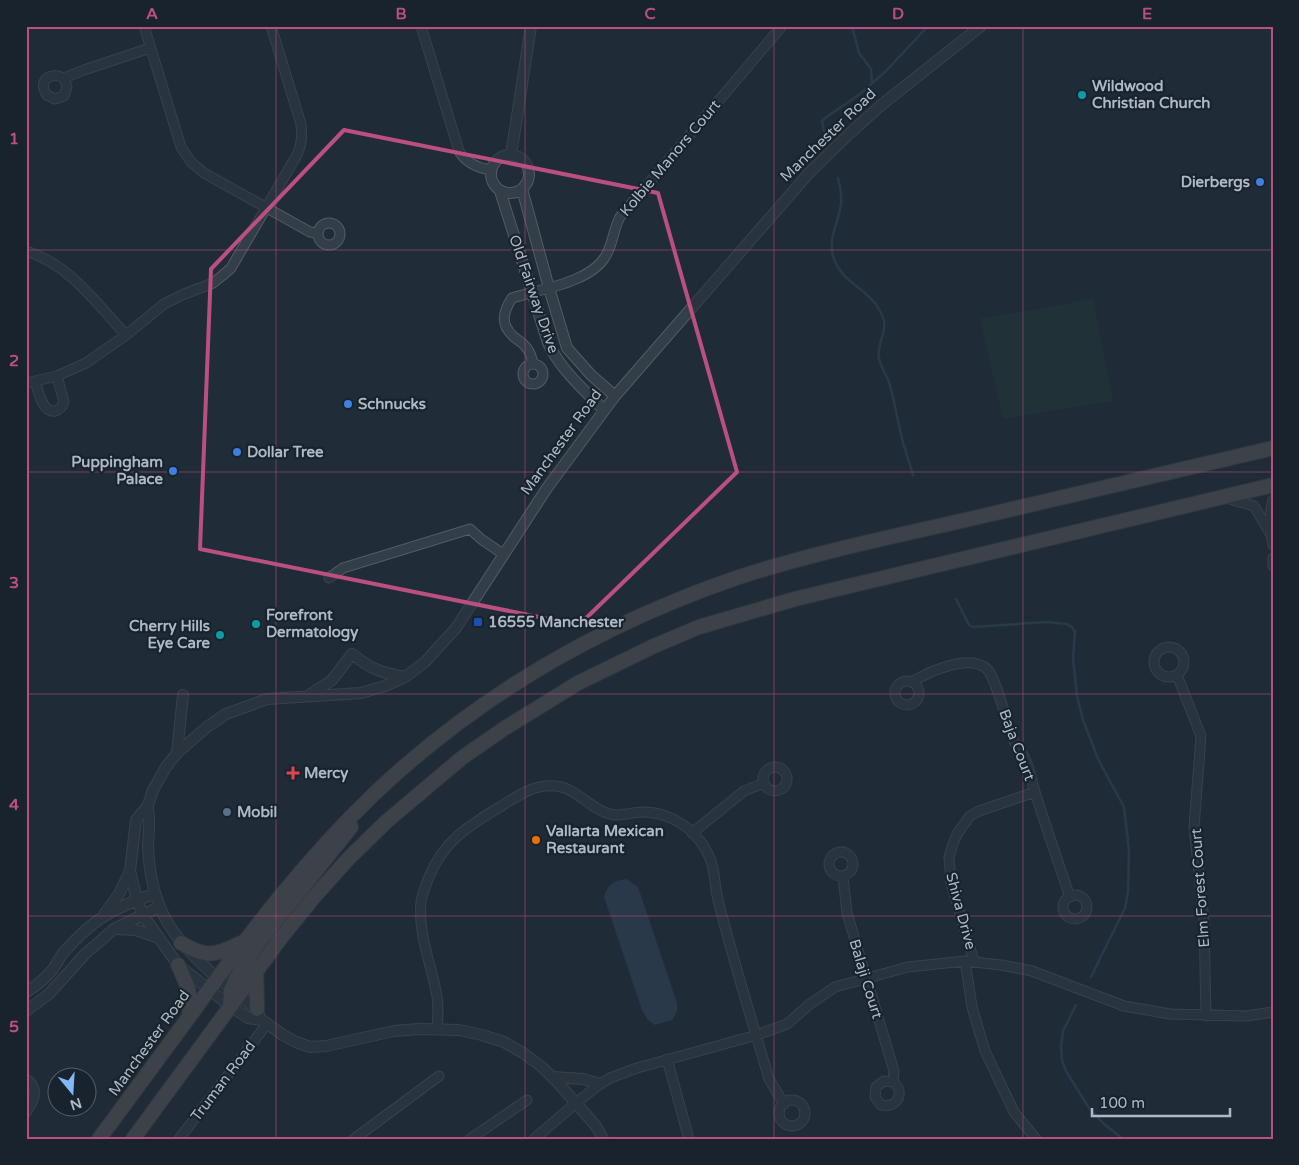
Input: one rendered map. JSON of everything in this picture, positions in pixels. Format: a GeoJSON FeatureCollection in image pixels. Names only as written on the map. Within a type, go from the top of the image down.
{"type":"FeatureCollection","features":[{"type":"Feature","properties":{"kind":"highway"},"geometry":{"type":"LineString","coordinates":[[217,978],[303,868],[374,794],[436,740],[516,683],[603,634],[648,612],[742,576],[838,550],[1273,448]]}},
{"type":"Feature","properties":{"kind":"highway"},"geometry":{"type":"LineString","coordinates":[[132,1139],[233,997],[308,904],[350,858],[387,821],[463,757],[505,728],[578,683],[617,663],[699,627],[795,598],[1273,486]]}},
{"type":"Feature","properties":{"kind":"highway"},"geometry":{"type":"LineString","coordinates":[[233,997],[242,967],[262,938],[337,846],[374,794]]}},
{"type":"Feature","properties":{"kind":"highway"},"geometry":{"type":"LineString","coordinates":[[181,943],[196,952],[208,954],[227,950],[244,942]]}},
{"type":"Feature","properties":{"kind":"highway"},"geometry":{"type":"LineString","coordinates":[[178,965],[191,1000],[189,1017]]}},
{"type":"Feature","properties":{"kind":"highway"},"geometry":{"type":"LineString","coordinates":[[256,970],[262,1018]]}},
{"type":"Feature","properties":{"kind":"highway","name":"Manchester Road"},"geometry":{"type":"LineString","coordinates":[[99,1139],[217,978]]}},
{"type":"Feature","properties":{"kind":"street"},"geometry":{"type":"LineString","coordinates":[[144,26],[180,147],[191,162],[204,173],[265,208],[310,232],[318,233]]}},
{"type":"Feature","properties":{"kind":"street"},"geometry":{"type":"LineString","coordinates":[[58,376],[64,402],[62,406],[52,411],[45,407],[30,382],[58,376],[86,363],[126,335],[164,304],[214,283],[231,268],[301,146],[301,124],[272,26]]}},
{"type":"Feature","properties":{"kind":"street"},"geometry":{"type":"LineString","coordinates":[[422,26],[459,151],[468,162],[491,170],[498,159],[510,155],[531,26]]}},
{"type":"Feature","properties":{"kind":"street","name":"Kolbie Manors Court"},"geometry":{"type":"LineString","coordinates":[[533,364],[526,346],[513,336],[506,328],[503,320],[503,314],[512,298],[549,288],[590,273],[600,266],[607,255],[620,217],[782,26]]}},
{"type":"Feature","properties":{"kind":"street","name":"Manchester Road"},"geometry":{"type":"LineString","coordinates":[[233,997],[208,990],[178,965],[143,915],[137,900],[130,872],[136,820],[148,805],[153,790],[166,767],[177,753],[207,727],[226,714],[267,699],[361,693],[385,686],[405,677],[425,662],[456,628],[547,488],[604,410],[808,173],[880,106],[981,26]]}},
{"type":"Feature","properties":{"kind":"street"},"geometry":{"type":"LineString","coordinates":[[64,78],[150,48]]}},
{"type":"Feature","properties":{"kind":"street","name":"Old Fairway Drive"},"geometry":{"type":"LineString","coordinates":[[510,155],[521,159],[528,170],[529,176],[522,189],[549,288],[568,348],[591,375],[615,396]]}},
{"type":"Feature","properties":{"kind":"street","name":"Old Fairway Drive"},"geometry":{"type":"LineString","coordinates":[[491,170],[492,180],[500,190],[553,352],[569,375],[604,410]]}},
{"type":"Feature","properties":{"kind":"street"},"geometry":{"type":"LineString","coordinates":[[500,190],[509,194],[522,189]]}},
{"type":"Feature","properties":{"kind":"street"},"geometry":{"type":"LineString","coordinates":[[26,251],[45,257],[65,271],[126,335]]}},
{"type":"Feature","properties":{"kind":"street"},"geometry":{"type":"LineString","coordinates":[[1226,498],[1254,506],[1270,533]]}},
{"type":"Feature","properties":{"kind":"street"},"geometry":{"type":"LineString","coordinates":[[1273,500],[1270,516],[1270,533],[1273,545]]}},
{"type":"Feature","properties":{"kind":"street"},"geometry":{"type":"LineString","coordinates":[[329,578],[343,568],[470,529],[503,554]]}},
{"type":"Feature","properties":{"kind":"street"},"geometry":{"type":"LineString","coordinates":[[1273,558],[1273,566]]}},
{"type":"Feature","properties":{"kind":"street"},"geometry":{"type":"LineString","coordinates":[[307,697],[332,680],[352,654],[367,666],[380,672],[405,677]]}},
{"type":"Feature","properties":{"kind":"street","name":"Baja Court"},"geometry":{"type":"LineString","coordinates":[[912,682],[933,671],[958,664],[974,664],[987,669],[994,682],[1013,741],[1026,760],[1070,896]]}},
{"type":"Feature","properties":{"kind":"street","name":"Elm Forest Court"},"geometry":{"type":"LineString","coordinates":[[1177,675],[1201,736],[1194,827],[1204,922],[1206,1016]]}},
{"type":"Feature","properties":{"kind":"street"},"geometry":{"type":"LineString","coordinates":[[177,753],[183,695]]}},
{"type":"Feature","properties":{"kind":"street"},"geometry":{"type":"LineString","coordinates":[[692,833],[744,791],[764,783]]}},
{"type":"Feature","properties":{"kind":"street"},"geometry":{"type":"LineString","coordinates":[[437,1028],[436,992],[421,931],[421,903],[434,866],[450,842],[462,831],[529,790],[555,786],[567,788],[595,808],[611,815],[624,816],[640,812],[653,812],[677,820],[699,840],[713,863],[720,906],[769,1078],[784,1104]]}},
{"type":"Feature","properties":{"kind":"street","name":"Shiva Drive"},"geometry":{"type":"LineString","coordinates":[[1035,792],[979,811],[970,816],[957,834],[950,857],[951,883],[970,961],[972,1007],[984,1051],[1014,1112],[1036,1139]]}},
{"type":"Feature","properties":{"kind":"street","name":"Manchester Road"},"geometry":{"type":"LineString","coordinates":[[148,805],[150,828],[148,845],[154,894],[159,907],[181,943],[194,958],[217,978],[233,997]]}},
{"type":"Feature","properties":{"kind":"street"},"geometry":{"type":"LineString","coordinates":[[26,992],[52,970],[61,955],[75,939],[104,914],[119,894],[130,872]]}},
{"type":"Feature","properties":{"kind":"street","name":"Balaji Court"},"geometry":{"type":"LineString","coordinates":[[843,876],[843,894],[847,913],[894,1071],[893,1082]]}},
{"type":"Feature","properties":{"kind":"street"},"geometry":{"type":"LineString","coordinates":[[104,914],[154,894]]}},
{"type":"Feature","properties":{"kind":"street"},"geometry":{"type":"LineString","coordinates":[[26,1011],[44,999],[85,954],[114,929],[159,907]]}},
{"type":"Feature","properties":{"kind":"street"},"geometry":{"type":"LineString","coordinates":[[114,929],[136,930],[159,938]]}},
{"type":"Feature","properties":{"kind":"street"},"geometry":{"type":"LineString","coordinates":[[534,1139],[576,1102],[600,1084],[637,1068],[756,1035],[787,1024],[810,1004],[835,987],[908,966],[970,961],[1032,971],[1124,1006],[1170,1014],[1246,1016],[1273,1012]]}},
{"type":"Feature","properties":{"kind":"street"},"geometry":{"type":"LineString","coordinates":[[233,997],[248,1018],[262,1018],[296,1042],[310,1047],[326,1046],[394,1031],[437,1028],[482,1035],[504,1042],[523,1053],[552,1077],[596,1126],[602,1139]]}},
{"type":"Feature","properties":{"kind":"street","name":"Truman Road"},"geometry":{"type":"LineString","coordinates":[[179,1139],[262,1018]]}},
{"type":"Feature","properties":{"kind":"street"},"geometry":{"type":"LineString","coordinates":[[667,1059],[689,1139]]}},
{"type":"Feature","properties":{"kind":"street"},"geometry":{"type":"LineString","coordinates":[[354,1139],[438,1076]]}},
{"type":"Feature","properties":{"kind":"street"},"geometry":{"type":"LineString","coordinates":[[552,1077],[583,1079],[600,1084]]}},
{"type":"Feature","properties":{"kind":"street"},"geometry":{"type":"LineString","coordinates":[[26,1112],[35,1098],[35,1092],[28,1081]]}},
{"type":"Feature","properties":{"kind":"street"},"geometry":{"type":"LineString","coordinates":[[470,1139],[527,1100]]}},
{"type":"Feature","properties":{"kind":"highlighted area"},"geometry":{"type":"Polygon","coordinates":[[[344,130],[658,193],[737,472],[579,625],[200,549],[211,269],[344,130]]]}},
{"type":"Feature","properties":{"kind":"green space"},"geometry":{"type":"Polygon","coordinates":[[[1093,299],[1113,401],[1003,419],[980,319],[1093,299]]]}},
{"type":"Feature","properties":{"kind":"water"},"geometry":{"type":"Polygon","coordinates":[[[626,879],[638,887],[677,1003],[677,1011],[672,1020],[655,1025],[648,1020],[642,1010],[604,897],[607,889],[612,884],[626,879]]]}},
{"type":"Feature","properties":{"kind":"waterway"},"geometry":{"type":"LineString","coordinates":[[852,26],[859,53],[871,69],[872,82]]}},
{"type":"Feature","properties":{"kind":"waterway"},"geometry":{"type":"LineString","coordinates":[[824,131],[822,121],[860,94],[886,71],[928,26]]}},
{"type":"Feature","properties":{"kind":"waterway"},"geometry":{"type":"LineString","coordinates":[[838,178],[841,201],[832,242],[833,256],[837,266],[844,275],[874,301],[880,310],[885,326],[878,353],[889,382],[902,439],[913,475]]}},
{"type":"Feature","properties":{"kind":"waterway"},"geometry":{"type":"LineString","coordinates":[[956,599],[969,625],[973,627],[1046,622],[1067,624],[1075,632],[1073,658],[1077,696],[1083,720],[1099,761],[1124,807],[1129,851],[1128,892],[1125,908],[1091,977]]}},
{"type":"Feature","properties":{"kind":"waterway"},"geometry":{"type":"LineString","coordinates":[[1076,1005],[1063,1031],[1062,1060],[1066,1071],[1089,1108],[1104,1124],[1123,1139]]}},
{"type":"Feature","properties":{"kind":"place","name":"Wildwood Christian Church"},"geometry":{"type":"Point","coordinates":[1082,95]}},
{"type":"Feature","properties":{"kind":"place","name":"Dierbergs"},"geometry":{"type":"Point","coordinates":[1260,182]}},
{"type":"Feature","properties":{"kind":"place","name":"Schnucks"},"geometry":{"type":"Point","coordinates":[348,404]}},
{"type":"Feature","properties":{"kind":"place","name":"Dollar Tree"},"geometry":{"type":"Point","coordinates":[237,452]}},
{"type":"Feature","properties":{"kind":"place","name":"Puppingham Palace"},"geometry":{"type":"Point","coordinates":[173,471]}},
{"type":"Feature","properties":{"kind":"place","name":"16555 Manchester"},"geometry":{"type":"Point","coordinates":[478,622]}},
{"type":"Feature","properties":{"kind":"place","name":"Forefront Dermatology"},"geometry":{"type":"Point","coordinates":[256,624]}},
{"type":"Feature","properties":{"kind":"place","name":"Cherry Hills Eye Care"},"geometry":{"type":"Point","coordinates":[220,635]}},
{"type":"Feature","properties":{"kind":"place","name":"Mercy"},"geometry":{"type":"Point","coordinates":[293,773]}},
{"type":"Feature","properties":{"kind":"place","name":"Mobil"},"geometry":{"type":"Point","coordinates":[227,812]}},
{"type":"Feature","properties":{"kind":"place","name":"Vallarta Mexican Restaurant"},"geometry":{"type":"Point","coordinates":[536,840]}}]}
